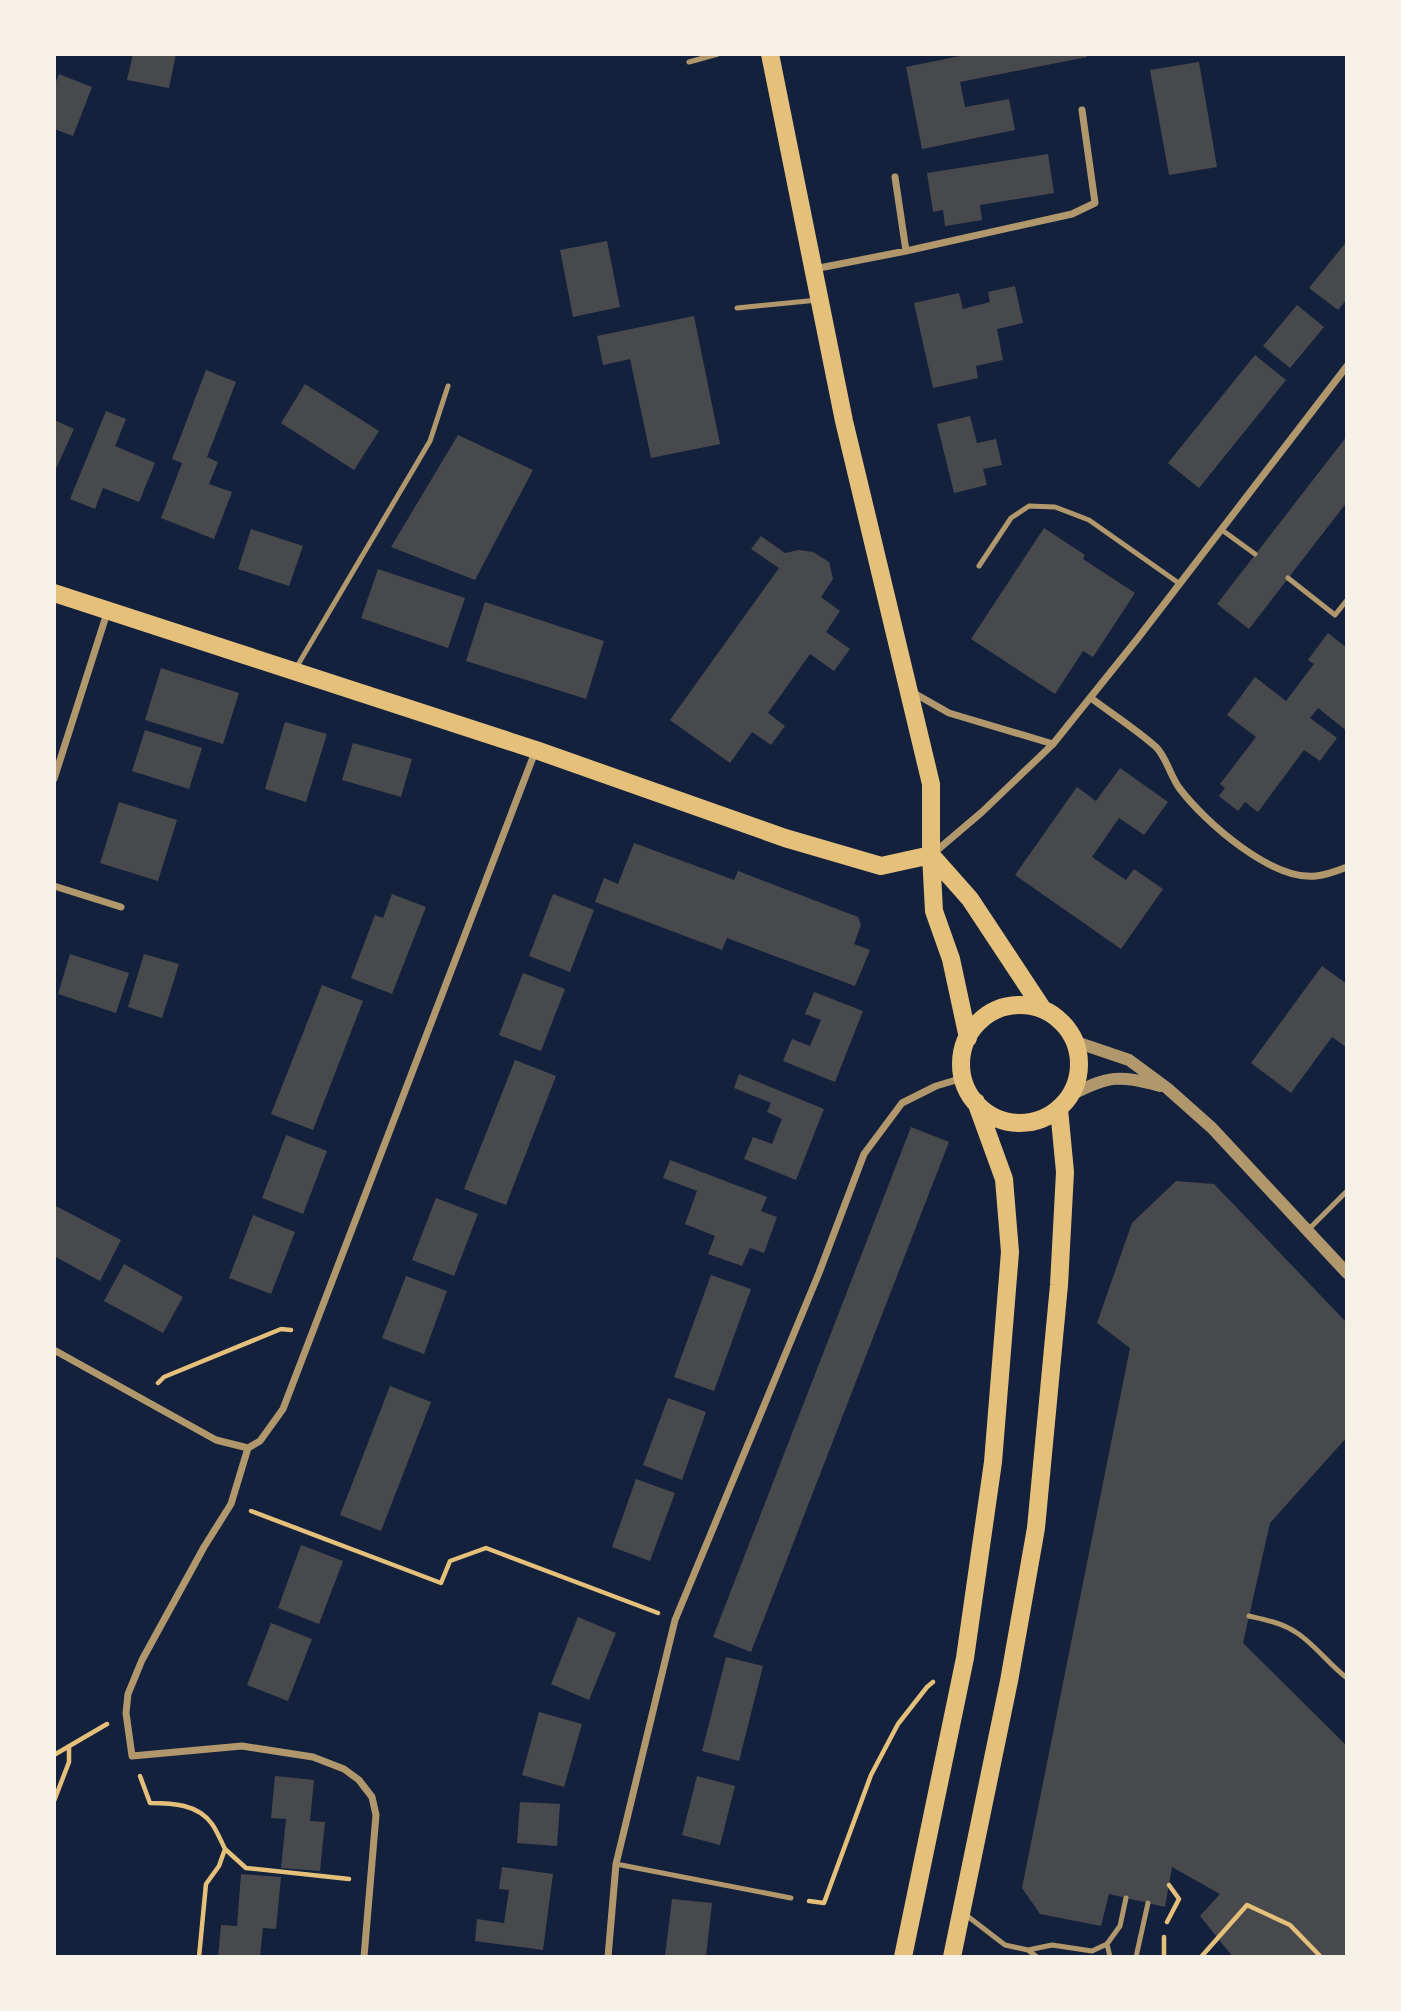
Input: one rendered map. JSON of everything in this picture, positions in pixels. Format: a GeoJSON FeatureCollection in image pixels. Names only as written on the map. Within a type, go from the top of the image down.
{"type":"FeatureCollection","features":[{"type":"Feature","properties":{"kind":"main road"},"geometry":{"type":"LineString","coordinates":[[770,54],[844,421],[931,783],[934,911],[951,959],[968,1038]]}},
{"type":"Feature","properties":{"kind":"main road"},"geometry":{"type":"LineString","coordinates":[[54,593],[536,750],[785,838],[881,866],[931,855]]}},
{"type":"Feature","properties":{"kind":"main road"},"geometry":{"type":"LineString","coordinates":[[931,855],[970,899],[1042,1008]]}},
{"type":"Feature","properties":{"kind":"main road"},"geometry":{"type":"LineString","coordinates":[[1008,1006],[1042,1008],[1056,1016],[1068,1028],[1076,1042],[1078,1078],[1065,1102],[1042,1119],[1025,1123],[1006,1121],[989,1114],[968,1091],[963,1078],[962,1055],[968,1038],[977,1023],[991,1012],[1008,1006]]}},
{"type":"Feature","properties":{"kind":"main road"},"geometry":{"type":"LineString","coordinates":[[903,1957],[965,1658],[993,1462],[1010,1252],[1004,1180],[976,1102]]}},
{"type":"Feature","properties":{"kind":"main road"},"geometry":{"type":"LineString","coordinates":[[952,1957],[1006,1695],[1036,1528],[1059,1284],[1065,1172],[1065,1102]]}},
{"type":"Feature","properties":{"kind":"street"},"geometry":{"type":"LineString","coordinates":[[813,269],[1072,214],[1095,203],[1082,110]]}},
{"type":"Feature","properties":{"kind":"street"},"geometry":{"type":"LineString","coordinates":[[895,177],[906,251]]}},
{"type":"Feature","properties":{"kind":"street"},"geometry":{"type":"LineString","coordinates":[[931,855],[982,812],[1053,744],[1347,366]]}},
{"type":"Feature","properties":{"kind":"street"},"geometry":{"type":"LineString","coordinates":[[54,779],[107,610]]}},
{"type":"Feature","properties":{"kind":"street"},"geometry":{"type":"LineString","coordinates":[[908,690],[949,713],[1053,744]]}},
{"type":"Feature","properties":{"kind":"street"},"geometry":{"type":"LineString","coordinates":[[1091,698],[1158,748],[1179,788],[1207,817],[1255,858],[1278,869],[1303,876],[1317,877],[1347,867]]}},
{"type":"Feature","properties":{"kind":"street"},"geometry":{"type":"LineString","coordinates":[[364,1957],[376,1815],[372,1797],[359,1780],[344,1769],[313,1757],[242,1746],[132,1756],[126,1713],[128,1694],[142,1660],[204,1547],[231,1504],[248,1448],[260,1441],[284,1409],[536,750]]}},
{"type":"Feature","properties":{"kind":"street"},"geometry":{"type":"LineString","coordinates":[[54,886],[121,907]]}},
{"type":"Feature","properties":{"kind":"street"},"geometry":{"type":"LineString","coordinates":[[1076,1042],[1129,1060],[1167,1088],[1212,1128],[1347,1273]]}},
{"type":"Feature","properties":{"kind":"street"},"geometry":{"type":"LineString","coordinates":[[1065,1102],[1099,1080],[1127,1077],[1167,1088]]}},
{"type":"Feature","properties":{"kind":"street"},"geometry":{"type":"LineString","coordinates":[[608,1957],[616,1864],[675,1620],[819,1273],[864,1154],[902,1103],[936,1086],[963,1078]]}},
{"type":"Feature","properties":{"kind":"street"},"geometry":{"type":"LineString","coordinates":[[54,1350],[216,1440],[248,1448]]}},
{"type":"Feature","properties":{"kind":"lane"},"geometry":{"type":"LineString","coordinates":[[689,62],[718,54]]}},
{"type":"Feature","properties":{"kind":"lane"},"geometry":{"type":"LineString","coordinates":[[737,308],[820,300]]}},
{"type":"Feature","properties":{"kind":"lane"},"geometry":{"type":"LineString","coordinates":[[295,671],[430,441],[448,386]]}},
{"type":"Feature","properties":{"kind":"lane"},"geometry":{"type":"LineString","coordinates":[[979,566],[1011,518],[1028,506],[1055,507],[1089,520],[1180,583]]}},
{"type":"Feature","properties":{"kind":"lane"},"geometry":{"type":"LineString","coordinates":[[1222,530],[1255,554]]}},
{"type":"Feature","properties":{"kind":"lane"},"geometry":{"type":"LineString","coordinates":[[1288,578],[1335,615],[1347,600]]}},
{"type":"Feature","properties":{"kind":"lane"},"geometry":{"type":"LineString","coordinates":[[1307,1231],[1347,1191]]}},
{"type":"Feature","properties":{"kind":"lane"},"geometry":{"type":"LineString","coordinates":[[1249,1616],[1273,1621],[1298,1633],[1333,1668],[1347,1678]]}},
{"type":"Feature","properties":{"kind":"lane"},"geometry":{"type":"LineString","coordinates":[[616,1864],[791,1898]]}},
{"type":"Feature","properties":{"kind":"lane"},"geometry":{"type":"LineString","coordinates":[[1028,1951],[1052,1945],[1092,1951],[1107,1944],[1120,1926],[1126,1898]]}},
{"type":"Feature","properties":{"kind":"lane"},"geometry":{"type":"LineString","coordinates":[[1136,1957],[1148,1903]]}},
{"type":"Feature","properties":{"kind":"lane"},"geometry":{"type":"LineString","coordinates":[[961,1911],[1005,1945],[1028,1951],[1037,1957]]}},
{"type":"Feature","properties":{"kind":"lane"},"geometry":{"type":"LineString","coordinates":[[1107,1944],[1110,1957]]}},
{"type":"Feature","properties":{"kind":"path"},"geometry":{"type":"LineString","coordinates":[[143,1399],[164,1377],[281,1329],[313,1331]]}},
{"type":"Feature","properties":{"kind":"path"},"geometry":{"type":"LineString","coordinates":[[231,1504],[441,1583],[450,1561],[486,1548],[675,1620]]}},
{"type":"Feature","properties":{"kind":"path"},"geometry":{"type":"LineString","coordinates":[[791,1898],[824,1903],[872,1775],[898,1724],[927,1686],[965,1658]]}},
{"type":"Feature","properties":{"kind":"path"},"geometry":{"type":"LineString","coordinates":[[54,1755],[126,1713]]}},
{"type":"Feature","properties":{"kind":"path"},"geometry":{"type":"LineString","coordinates":[[54,1801],[69,1762],[69,1746]]}},
{"type":"Feature","properties":{"kind":"path"},"geometry":{"type":"LineString","coordinates":[[132,1756],[150,1803],[197,1809],[212,1823],[225,1849],[246,1868],[370,1881]]}},
{"type":"Feature","properties":{"kind":"path"},"geometry":{"type":"LineString","coordinates":[[199,1957],[206,1884],[219,1866],[225,1849]]}},
{"type":"Feature","properties":{"kind":"path"},"geometry":{"type":"LineString","coordinates":[[1164,1957],[1164,1927],[1179,1899],[1168,1885]]}},
{"type":"Feature","properties":{"kind":"path"},"geometry":{"type":"LineString","coordinates":[[1201,1957],[1247,1905],[1290,1925],[1321,1957]]}},
{"type":"Feature","properties":{"kind":"building"},"geometry":{"type":"Polygon","coordinates":[[[133,54],[176,54],[169,88],[127,80],[133,54]]]}},
{"type":"Feature","properties":{"kind":"building"},"geometry":{"type":"Polygon","coordinates":[[[970,54],[1087,54],[1087,57],[960,82],[965,107],[1009,99],[1015,130],[922,149],[906,67],[970,54]]]}},
{"type":"Feature","properties":{"kind":"building"},"geometry":{"type":"Polygon","coordinates":[[[1199,62],[1217,167],[1169,175],[1150,70],[1199,62]]]}},
{"type":"Feature","properties":{"kind":"building"},"geometry":{"type":"Polygon","coordinates":[[[59,74],[92,87],[73,136],[54,129],[54,87],[59,74]]]}},
{"type":"Feature","properties":{"kind":"building"},"geometry":{"type":"Polygon","coordinates":[[[1048,154],[1054,193],[980,205],[982,220],[945,226],[943,210],[933,212],[927,173],[1048,154]]]}},
{"type":"Feature","properties":{"kind":"building"},"geometry":{"type":"Polygon","coordinates":[[[607,241],[620,307],[573,317],[560,250],[607,241]]]}},
{"type":"Feature","properties":{"kind":"building"},"geometry":{"type":"Polygon","coordinates":[[[1347,241],[1347,299],[1338,310],[1309,288],[1347,241]]]}},
{"type":"Feature","properties":{"kind":"building"},"geometry":{"type":"Polygon","coordinates":[[[1015,286],[1023,323],[997,329],[1003,360],[976,366],[978,378],[933,388],[914,303],[959,293],[963,309],[990,302],[988,292],[1015,286]]]}},
{"type":"Feature","properties":{"kind":"building"},"geometry":{"type":"Polygon","coordinates":[[[1297,305],[1324,327],[1290,368],[1263,346],[1297,305]]]}},
{"type":"Feature","properties":{"kind":"building"},"geometry":{"type":"Polygon","coordinates":[[[694,316],[720,444],[651,458],[630,359],[603,365],[597,336],[694,316]]]}},
{"type":"Feature","properties":{"kind":"building"},"geometry":{"type":"Polygon","coordinates":[[[1255,355],[1286,380],[1199,488],[1168,463],[1255,355]]]}},
{"type":"Feature","properties":{"kind":"building"},"geometry":{"type":"Polygon","coordinates":[[[206,370],[236,382],[207,457],[218,462],[209,484],[232,492],[214,539],[161,518],[182,463],[172,459],[206,370]]]}},
{"type":"Feature","properties":{"kind":"building"},"geometry":{"type":"Polygon","coordinates":[[[305,384],[379,431],[354,470],[281,423],[305,384]]]}},
{"type":"Feature","properties":{"kind":"building"},"geometry":{"type":"Polygon","coordinates":[[[106,411],[126,419],[115,446],[155,463],[139,502],[103,488],[95,509],[70,499],[106,411]]]}},
{"type":"Feature","properties":{"kind":"building"},"geometry":{"type":"Polygon","coordinates":[[[970,416],[977,443],[996,439],[1002,465],[983,469],[987,485],[954,493],[937,424],[970,416]]]}},
{"type":"Feature","properties":{"kind":"building"},"geometry":{"type":"Polygon","coordinates":[[[54,420],[74,429],[54,473],[54,420]]]}},
{"type":"Feature","properties":{"kind":"building"},"geometry":{"type":"Polygon","coordinates":[[[458,435],[533,470],[475,580],[391,547],[458,435]]]}},
{"type":"Feature","properties":{"kind":"building"},"geometry":{"type":"Polygon","coordinates":[[[1347,436],[1347,502],[1249,629],[1217,604],[1347,436]]]}},
{"type":"Feature","properties":{"kind":"building"},"geometry":{"type":"Polygon","coordinates":[[[1044,528],[1085,555],[1083,559],[1135,593],[1093,657],[1083,651],[1055,694],[971,639],[1044,528]]]}},
{"type":"Feature","properties":{"kind":"building"},"geometry":{"type":"Polygon","coordinates":[[[251,529],[303,546],[289,586],[238,569],[251,529]]]}},
{"type":"Feature","properties":{"kind":"building"},"geometry":{"type":"Polygon","coordinates":[[[761,536],[785,553],[799,550],[813,552],[829,562],[833,579],[821,597],[840,611],[826,632],[850,649],[834,671],[810,654],[768,713],[785,726],[771,745],[752,732],[730,763],[670,720],[779,568],[751,549],[761,536]]]}},
{"type":"Feature","properties":{"kind":"building"},"geometry":{"type":"Polygon","coordinates":[[[378,569],[465,598],[448,648],[361,618],[378,569]]]}},
{"type":"Feature","properties":{"kind":"building"},"geometry":{"type":"Polygon","coordinates":[[[485,602],[604,641],[586,699],[466,661],[485,602]]]}},
{"type":"Feature","properties":{"kind":"building"},"geometry":{"type":"Polygon","coordinates":[[[1328,633],[1347,648],[1347,731],[1318,708],[1310,718],[1337,738],[1320,761],[1304,750],[1258,812],[1245,802],[1238,811],[1219,796],[1225,788],[1220,784],[1256,737],[1227,715],[1255,677],[1286,701],[1314,664],[1308,660],[1328,633]]]}},
{"type":"Feature","properties":{"kind":"building"},"geometry":{"type":"Polygon","coordinates":[[[161,668],[239,693],[223,744],[145,720],[161,668]]]}},
{"type":"Feature","properties":{"kind":"building"},"geometry":{"type":"Polygon","coordinates":[[[285,722],[327,734],[306,802],[265,789],[285,722]]]}},
{"type":"Feature","properties":{"kind":"building"},"geometry":{"type":"Polygon","coordinates":[[[145,730],[202,748],[189,789],[132,771],[145,730]]]}},
{"type":"Feature","properties":{"kind":"building"},"geometry":{"type":"Polygon","coordinates":[[[353,743],[412,759],[401,797],[342,780],[353,743]]]}},
{"type":"Feature","properties":{"kind":"building"},"geometry":{"type":"Polygon","coordinates":[[[1120,768],[1168,802],[1144,835],[1119,818],[1092,857],[1126,880],[1134,869],[1163,889],[1121,949],[1015,875],[1077,787],[1096,801],[1120,768]]]}},
{"type":"Feature","properties":{"kind":"building"},"geometry":{"type":"Polygon","coordinates":[[[119,802],[177,820],[158,881],[100,863],[119,802]]]}},
{"type":"Feature","properties":{"kind":"building"},"geometry":{"type":"Polygon","coordinates":[[[634,843],[734,880],[738,871],[858,917],[861,925],[854,944],[870,950],[855,986],[727,938],[722,950],[595,902],[604,878],[618,884],[634,843]]]}},
{"type":"Feature","properties":{"kind":"building"},"geometry":{"type":"Polygon","coordinates":[[[392,894],[426,907],[392,994],[351,978],[375,915],[383,918],[392,894]]]}},
{"type":"Feature","properties":{"kind":"building"},"geometry":{"type":"Polygon","coordinates":[[[553,894],[594,910],[570,972],[529,956],[553,894]]]}},
{"type":"Feature","properties":{"kind":"building"},"geometry":{"type":"Polygon","coordinates":[[[70,954],[129,973],[116,1013],[58,994],[70,954]]]}},
{"type":"Feature","properties":{"kind":"building"},"geometry":{"type":"Polygon","coordinates":[[[144,954],[179,964],[162,1018],[128,1007],[144,954]]]}},
{"type":"Feature","properties":{"kind":"building"},"geometry":{"type":"Polygon","coordinates":[[[1322,966],[1347,984],[1347,1048],[1332,1037],[1291,1093],[1251,1063],[1322,966]]]}},
{"type":"Feature","properties":{"kind":"building"},"geometry":{"type":"Polygon","coordinates":[[[523,973],[565,989],[541,1051],[499,1035],[523,973]]]}},
{"type":"Feature","properties":{"kind":"building"},"geometry":{"type":"Polygon","coordinates":[[[322,985],[363,1001],[313,1130],[271,1114],[322,985]]]}},
{"type":"Feature","properties":{"kind":"building"},"geometry":{"type":"Polygon","coordinates":[[[814,992],[863,1011],[835,1082],[783,1061],[792,1039],[810,1046],[821,1020],[805,1014],[814,992]]]}},
{"type":"Feature","properties":{"kind":"building"},"geometry":{"type":"Polygon","coordinates":[[[515,1060],[556,1076],[506,1205],[464,1189],[515,1060]]]}},
{"type":"Feature","properties":{"kind":"building"},"geometry":{"type":"Polygon","coordinates":[[[739,1074],[824,1109],[796,1180],[744,1159],[753,1137],[772,1144],[782,1119],[767,1112],[771,1103],[734,1088],[739,1074]]]}},
{"type":"Feature","properties":{"kind":"building"},"geometry":{"type":"Polygon","coordinates":[[[911,1127],[949,1142],[751,1652],[713,1637],[911,1127]]]}},
{"type":"Feature","properties":{"kind":"building"},"geometry":{"type":"Polygon","coordinates":[[[286,1135],[327,1151],[303,1214],[262,1198],[286,1135]]]}},
{"type":"Feature","properties":{"kind":"building"},"geometry":{"type":"Polygon","coordinates":[[[670,1160],[767,1197],[761,1211],[777,1217],[764,1253],[750,1248],[742,1266],[708,1254],[715,1236],[685,1224],[697,1191],[663,1178],[670,1160]]]}},
{"type":"Feature","properties":{"kind":"building"},"geometry":{"type":"Polygon","coordinates":[[[1176,1181],[1214,1184],[1347,1323],[1347,1437],[1270,1523],[1243,1643],[1347,1746],[1347,1957],[1233,1957],[1200,1916],[1220,1894],[1172,1867],[1165,1907],[1109,1894],[1101,1926],[1040,1914],[1022,1888],[1130,1348],[1097,1323],[1132,1223],[1176,1181]]]}},
{"type":"Feature","properties":{"kind":"building"},"geometry":{"type":"Polygon","coordinates":[[[436,1198],[478,1214],[454,1276],[412,1260],[436,1198]]]}},
{"type":"Feature","properties":{"kind":"building"},"geometry":{"type":"Polygon","coordinates":[[[54,1205],[121,1240],[100,1281],[54,1256],[54,1205]]]}},
{"type":"Feature","properties":{"kind":"building"},"geometry":{"type":"Polygon","coordinates":[[[253,1215],[295,1232],[271,1294],[229,1278],[253,1215]]]}},
{"type":"Feature","properties":{"kind":"building"},"geometry":{"type":"Polygon","coordinates":[[[124,1264],[183,1297],[163,1333],[104,1301],[124,1264]]]}},
{"type":"Feature","properties":{"kind":"building"},"geometry":{"type":"Polygon","coordinates":[[[711,1275],[751,1289],[714,1391],[674,1377],[711,1275]]]}},
{"type":"Feature","properties":{"kind":"building"},"geometry":{"type":"Polygon","coordinates":[[[406,1276],[447,1291],[424,1354],[382,1338],[406,1276]]]}},
{"type":"Feature","properties":{"kind":"building"},"geometry":{"type":"Polygon","coordinates":[[[390,1386],[431,1402],[381,1531],[340,1515],[390,1386]]]}},
{"type":"Feature","properties":{"kind":"building"},"geometry":{"type":"Polygon","coordinates":[[[668,1398],[706,1412],[682,1480],[643,1465],[668,1398]]]}},
{"type":"Feature","properties":{"kind":"building"},"geometry":{"type":"Polygon","coordinates":[[[636,1479],[675,1493],[650,1561],[612,1547],[636,1479]]]}},
{"type":"Feature","properties":{"kind":"building"},"geometry":{"type":"Polygon","coordinates":[[[301,1545],[343,1561],[319,1624],[278,1608],[301,1545]]]}},
{"type":"Feature","properties":{"kind":"building"},"geometry":{"type":"Polygon","coordinates":[[[578,1617],[616,1633],[589,1700],[551,1684],[578,1617]]]}},
{"type":"Feature","properties":{"kind":"building"},"geometry":{"type":"Polygon","coordinates":[[[271,1623],[312,1639],[288,1701],[247,1685],[271,1623]]]}},
{"type":"Feature","properties":{"kind":"building"},"geometry":{"type":"Polygon","coordinates":[[[726,1657],[763,1666],[739,1761],[702,1751],[726,1657]]]}},
{"type":"Feature","properties":{"kind":"building"},"geometry":{"type":"Polygon","coordinates":[[[539,1712],[582,1724],[564,1787],[522,1775],[539,1712]]]}},
{"type":"Feature","properties":{"kind":"building"},"geometry":{"type":"Polygon","coordinates":[[[275,1776],[314,1780],[310,1821],[325,1822],[320,1871],[281,1868],[286,1819],[271,1818],[275,1776]]]}},
{"type":"Feature","properties":{"kind":"building"},"geometry":{"type":"Polygon","coordinates":[[[697,1776],[735,1786],[720,1845],[682,1835],[697,1776]]]}},
{"type":"Feature","properties":{"kind":"building"},"geometry":{"type":"Polygon","coordinates":[[[520,1802],[560,1804],[557,1846],[517,1843],[520,1802]]]}},
{"type":"Feature","properties":{"kind":"building"},"geometry":{"type":"Polygon","coordinates":[[[502,1867],[553,1874],[543,1950],[475,1941],[477,1919],[504,1923],[509,1890],[499,1889],[502,1867]]]}},
{"type":"Feature","properties":{"kind":"building"},"geometry":{"type":"Polygon","coordinates":[[[241,1874],[281,1877],[276,1929],[263,1928],[260,1957],[218,1957],[221,1925],[237,1926],[241,1874]]]}},
{"type":"Feature","properties":{"kind":"building"},"geometry":{"type":"Polygon","coordinates":[[[672,1899],[712,1903],[706,1957],[665,1956],[672,1899]]]}}]}
